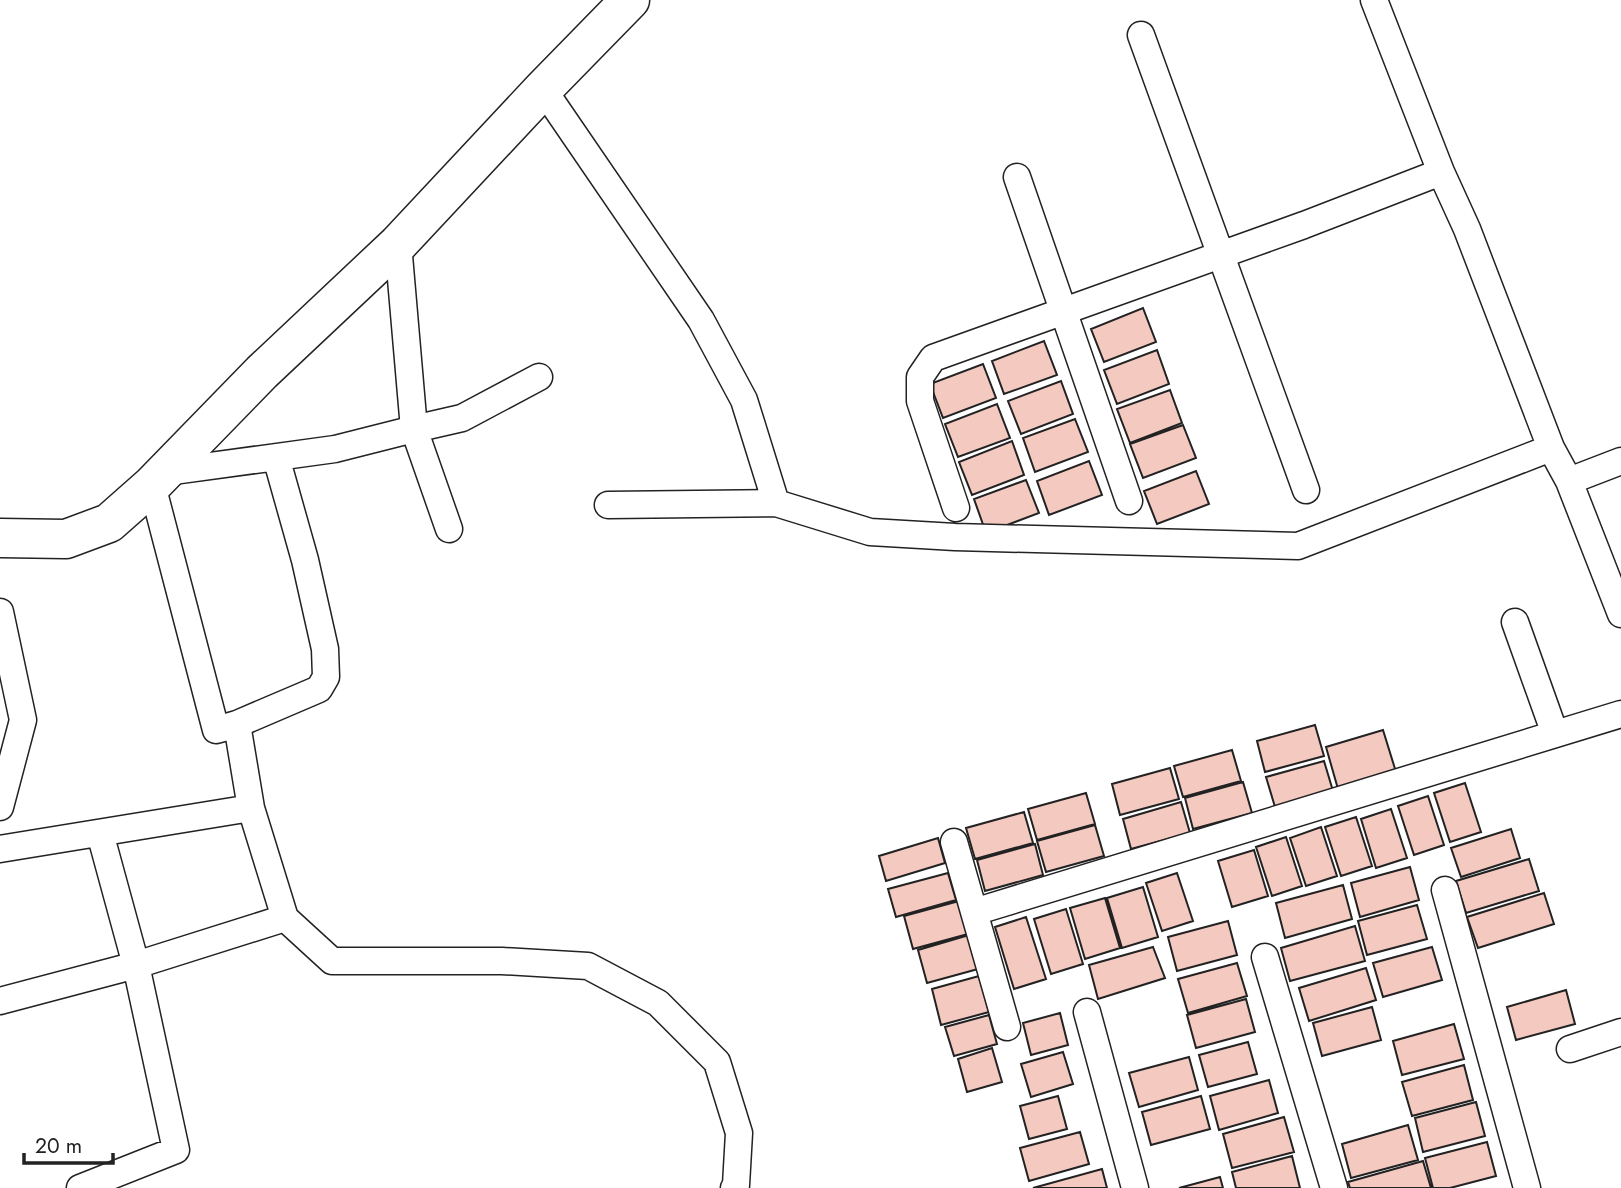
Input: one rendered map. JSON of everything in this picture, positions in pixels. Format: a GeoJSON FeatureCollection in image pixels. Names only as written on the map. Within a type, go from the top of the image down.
{"type":"FeatureCollection","features":[{"type":"Feature","properties":{"kind":"street"},"geometry":{"type":"LineString","coordinates":[[0,538],[66,539],[109,523],[159,479],[262,372],[398,244],[630,0]]}},
{"type":"Feature","properties":{"kind":"street"},"geometry":{"type":"LineString","coordinates":[[1374,0],[1441,172],[1467,229],[1551,449],[1569,481],[1621,614]]}},
{"type":"Feature","properties":{"kind":"street"},"geometry":{"type":"LineString","coordinates":[[1141,35],[1306,490]]}},
{"type":"Feature","properties":{"kind":"street"},"geometry":{"type":"LineString","coordinates":[[543,89],[701,320],[744,400],[776,503]]}},
{"type":"Feature","properties":{"kind":"street"},"geometry":{"type":"LineString","coordinates":[[956,508],[920,401],[920,377],[933,358],[1441,172]]}},
{"type":"Feature","properties":{"kind":"street"},"geometry":{"type":"LineString","coordinates":[[1017,177],[1129,501]]}},
{"type":"Feature","properties":{"kind":"street"},"geometry":{"type":"LineString","coordinates":[[398,244],[414,429],[449,529]]}},
{"type":"Feature","properties":{"kind":"street"},"geometry":{"type":"LineString","coordinates":[[159,479],[335,449],[462,418],[540,377]]}},
{"type":"Feature","properties":{"kind":"street"},"geometry":{"type":"LineString","coordinates":[[608,505],[776,503],[870,532],[1298,547],[1551,449]]}},
{"type":"Feature","properties":{"kind":"street"},"geometry":{"type":"LineString","coordinates":[[159,479],[216,730],[237,724],[319,689],[326,677],[325,649],[305,560],[276,457]]}},
{"type":"Feature","properties":{"kind":"street"},"geometry":{"type":"LineString","coordinates":[[1569,481],[1621,461]]}},
{"type":"Feature","properties":{"kind":"street"},"geometry":{"type":"LineString","coordinates":[[0,612],[23,720],[0,807]]}},
{"type":"Feature","properties":{"kind":"street"},"geometry":{"type":"LineString","coordinates":[[1515,622],[1555,734]]}},
{"type":"Feature","properties":{"kind":"street"},"geometry":{"type":"LineString","coordinates":[[974,912],[1621,715]]}},
{"type":"Feature","properties":{"kind":"street"},"geometry":{"type":"LineString","coordinates":[[237,724],[251,808],[285,918],[332,961],[502,961],[588,966],[658,1003],[717,1062],[740,1133],[734,1188]]}},
{"type":"Feature","properties":{"kind":"street"},"geometry":{"type":"LineString","coordinates":[[0,849],[251,808]]}},
{"type":"Feature","properties":{"kind":"street"},"geometry":{"type":"LineString","coordinates":[[80,1188],[176,1150],[136,965],[100,833]]}},
{"type":"Feature","properties":{"kind":"street"},"geometry":{"type":"LineString","coordinates":[[954,842],[1007,1027]]}},
{"type":"Feature","properties":{"kind":"street"},"geometry":{"type":"LineString","coordinates":[[1445,890],[1527,1188]]}},
{"type":"Feature","properties":{"kind":"street"},"geometry":{"type":"LineString","coordinates":[[0,1000],[136,965],[285,918]]}},
{"type":"Feature","properties":{"kind":"street"},"geometry":{"type":"LineString","coordinates":[[1265,957],[1334,1188]]}},
{"type":"Feature","properties":{"kind":"street"},"geometry":{"type":"LineString","coordinates":[[1087,1012],[1135,1188]]}},
{"type":"Feature","properties":{"kind":"street"},"geometry":{"type":"LineString","coordinates":[[1570,1049],[1621,1032]]}},
{"type":"Feature","properties":{"kind":"building"},"geometry":{"type":"Polygon","coordinates":[[[1143,308],[1156,342],[1104,362],[1091,329],[1143,308]]]}},
{"type":"Feature","properties":{"kind":"building"},"geometry":{"type":"Polygon","coordinates":[[[1044,341],[1057,375],[1004,394],[992,361],[1044,341]]]}},
{"type":"Feature","properties":{"kind":"building"},"geometry":{"type":"Polygon","coordinates":[[[1157,350],[1169,384],[1117,404],[1104,370],[1157,350]]]}},
{"type":"Feature","properties":{"kind":"building"},"geometry":{"type":"Polygon","coordinates":[[[983,364],[996,398],[943,418],[930,384],[983,364]]]}},
{"type":"Feature","properties":{"kind":"building"},"geometry":{"type":"Polygon","coordinates":[[[1061,381],[1073,414],[1021,434],[1008,401],[1061,381]]]}},
{"type":"Feature","properties":{"kind":"building"},"geometry":{"type":"Polygon","coordinates":[[[1170,390],[1182,423],[1130,443],[1117,409],[1170,390]]]}},
{"type":"Feature","properties":{"kind":"building"},"geometry":{"type":"Polygon","coordinates":[[[997,404],[1010,438],[958,457],[945,424],[997,404]]]}},
{"type":"Feature","properties":{"kind":"building"},"geometry":{"type":"Polygon","coordinates":[[[1075,419],[1088,452],[1035,472],[1023,438],[1075,419]]]}},
{"type":"Feature","properties":{"kind":"building"},"geometry":{"type":"Polygon","coordinates":[[[1183,425],[1196,458],[1143,478],[1130,444],[1183,425]]]}},
{"type":"Feature","properties":{"kind":"building"},"geometry":{"type":"Polygon","coordinates":[[[1012,441],[1024,475],[972,495],[959,462],[1012,441]]]}},
{"type":"Feature","properties":{"kind":"building"},"geometry":{"type":"Polygon","coordinates":[[[1089,461],[1102,495],[1049,515],[1037,481],[1089,461]]]}},
{"type":"Feature","properties":{"kind":"building"},"geometry":{"type":"Polygon","coordinates":[[[1196,471],[1209,504],[1157,524],[1144,491],[1196,471]]]}},
{"type":"Feature","properties":{"kind":"building"},"geometry":{"type":"Polygon","coordinates":[[[1026,480],[1039,513],[986,533],[974,499],[1026,480]]]}},
{"type":"Feature","properties":{"kind":"building"},"geometry":{"type":"Polygon","coordinates":[[[1315,725],[1324,756],[1265,772],[1257,741],[1315,725]]]}},
{"type":"Feature","properties":{"kind":"building"},"geometry":{"type":"Polygon","coordinates":[[[1383,730],[1396,772],[1338,789],[1326,747],[1383,730]]]}},
{"type":"Feature","properties":{"kind":"building"},"geometry":{"type":"Polygon","coordinates":[[[1232,750],[1241,781],[1183,797],[1174,766],[1232,750]]]}},
{"type":"Feature","properties":{"kind":"building"},"geometry":{"type":"Polygon","coordinates":[[[1324,761],[1333,791],[1275,807],[1266,777],[1324,761]]]}},
{"type":"Feature","properties":{"kind":"building"},"geometry":{"type":"Polygon","coordinates":[[[1170,768],[1179,799],[1120,815],[1112,784],[1170,768]]]}},
{"type":"Feature","properties":{"kind":"building"},"geometry":{"type":"Polygon","coordinates":[[[1243,782],[1252,813],[1193,829],[1185,798],[1243,782]]]}},
{"type":"Feature","properties":{"kind":"building"},"geometry":{"type":"Polygon","coordinates":[[[1465,783],[1481,832],[1450,842],[1434,793],[1465,783]]]}},
{"type":"Feature","properties":{"kind":"building"},"geometry":{"type":"Polygon","coordinates":[[[1086,793],[1095,824],[1037,840],[1028,809],[1086,793]]]}},
{"type":"Feature","properties":{"kind":"building"},"geometry":{"type":"Polygon","coordinates":[[[1428,796],[1444,845],[1414,855],[1398,806],[1428,796]]]}},
{"type":"Feature","properties":{"kind":"building"},"geometry":{"type":"Polygon","coordinates":[[[1181,802],[1190,833],[1131,849],[1123,819],[1181,802]]]}},
{"type":"Feature","properties":{"kind":"building"},"geometry":{"type":"Polygon","coordinates":[[[1391,809],[1407,858],[1376,868],[1361,819],[1391,809]]]}},
{"type":"Feature","properties":{"kind":"building"},"geometry":{"type":"Polygon","coordinates":[[[1024,812],[1033,843],[975,859],[966,828],[1024,812]]]}},
{"type":"Feature","properties":{"kind":"building"},"geometry":{"type":"Polygon","coordinates":[[[1356,817],[1372,866],[1341,876],[1325,827],[1356,817]]]}},
{"type":"Feature","properties":{"kind":"building"},"geometry":{"type":"Polygon","coordinates":[[[1095,825],[1104,856],[1046,872],[1037,841],[1095,825]]]}},
{"type":"Feature","properties":{"kind":"building"},"geometry":{"type":"Polygon","coordinates":[[[1321,827],[1337,876],[1306,886],[1290,838],[1321,827]]]}},
{"type":"Feature","properties":{"kind":"building"},"geometry":{"type":"Polygon","coordinates":[[[1511,829],[1520,858],[1461,877],[1451,848],[1511,829]]]}},
{"type":"Feature","properties":{"kind":"building"},"geometry":{"type":"Polygon","coordinates":[[[1286,837],[1302,886],[1272,896],[1256,847],[1286,837]]]}},
{"type":"Feature","properties":{"kind":"building"},"geometry":{"type":"Polygon","coordinates":[[[938,838],[945,863],[886,881],[879,856],[938,838]]]}},
{"type":"Feature","properties":{"kind":"building"},"geometry":{"type":"Polygon","coordinates":[[[1035,844],[1043,875],[985,891],[977,860],[1035,844]]]}},
{"type":"Feature","properties":{"kind":"building"},"geometry":{"type":"Polygon","coordinates":[[[1254,850],[1268,896],[1232,907],[1218,861],[1254,850]]]}},
{"type":"Feature","properties":{"kind":"building"},"geometry":{"type":"Polygon","coordinates":[[[1529,859],[1539,891],[1466,913],[1456,881],[1529,859]]]}},
{"type":"Feature","properties":{"kind":"building"},"geometry":{"type":"Polygon","coordinates":[[[1410,867],[1419,900],[1360,917],[1351,883],[1410,867]]]}},
{"type":"Feature","properties":{"kind":"building"},"geometry":{"type":"Polygon","coordinates":[[[948,873],[956,900],[896,917],[888,889],[948,873]]]}},
{"type":"Feature","properties":{"kind":"building"},"geometry":{"type":"Polygon","coordinates":[[[1177,873],[1193,921],[1162,931],[1146,883],[1177,873]]]}},
{"type":"Feature","properties":{"kind":"building"},"geometry":{"type":"Polygon","coordinates":[[[1343,885],[1352,919],[1285,938],[1276,903],[1343,885]]]}},
{"type":"Feature","properties":{"kind":"building"},"geometry":{"type":"Polygon","coordinates":[[[1143,887],[1158,937],[1122,948],[1107,898],[1143,887]]]}},
{"type":"Feature","properties":{"kind":"building"},"geometry":{"type":"Polygon","coordinates":[[[1544,893],[1554,924],[1478,948],[1467,917],[1544,893]]]}},
{"type":"Feature","properties":{"kind":"building"},"geometry":{"type":"Polygon","coordinates":[[[1105,898],[1120,948],[1085,959],[1070,908],[1105,898]]]}},
{"type":"Feature","properties":{"kind":"building"},"geometry":{"type":"Polygon","coordinates":[[[959,901],[968,934],[913,949],[904,916],[959,901]]]}},
{"type":"Feature","properties":{"kind":"building"},"geometry":{"type":"Polygon","coordinates":[[[1417,905],[1427,939],[1367,955],[1358,921],[1417,905]]]}},
{"type":"Feature","properties":{"kind":"building"},"geometry":{"type":"Polygon","coordinates":[[[1066,909],[1083,964],[1051,974],[1034,919],[1066,909]]]}},
{"type":"Feature","properties":{"kind":"building"},"geometry":{"type":"Polygon","coordinates":[[[1026,917],[1046,979],[1014,989],[995,927],[1026,917]]]}},
{"type":"Feature","properties":{"kind":"building"},"geometry":{"type":"Polygon","coordinates":[[[1228,921],[1237,955],[1177,971],[1168,937],[1228,921]]]}},
{"type":"Feature","properties":{"kind":"building"},"geometry":{"type":"Polygon","coordinates":[[[1355,926],[1365,961],[1290,981],[1281,948],[1355,926]]]}},
{"type":"Feature","properties":{"kind":"building"},"geometry":{"type":"Polygon","coordinates":[[[969,935],[978,969],[927,983],[918,950],[969,935]]]}},
{"type":"Feature","properties":{"kind":"building"},"geometry":{"type":"Polygon","coordinates":[[[1153,947],[1165,978],[1098,999],[1089,965],[1153,947]]]}},
{"type":"Feature","properties":{"kind":"building"},"geometry":{"type":"Polygon","coordinates":[[[1432,947],[1442,980],[1383,997],[1373,963],[1432,947]]]}},
{"type":"Feature","properties":{"kind":"building"},"geometry":{"type":"Polygon","coordinates":[[[1237,963],[1247,996],[1188,1013],[1178,979],[1237,963]]]}},
{"type":"Feature","properties":{"kind":"building"},"geometry":{"type":"Polygon","coordinates":[[[1366,968],[1376,1000],[1309,1021],[1299,988],[1366,968]]]}},
{"type":"Feature","properties":{"kind":"building"},"geometry":{"type":"Polygon","coordinates":[[[979,976],[989,1012],[941,1025],[932,989],[979,976]]]}},
{"type":"Feature","properties":{"kind":"building"},"geometry":{"type":"Polygon","coordinates":[[[1566,990],[1575,1024],[1516,1040],[1507,1007],[1566,990]]]}},
{"type":"Feature","properties":{"kind":"building"},"geometry":{"type":"Polygon","coordinates":[[[1246,999],[1255,1032],[1196,1048],[1187,1015],[1246,999]]]}},
{"type":"Feature","properties":{"kind":"building"},"geometry":{"type":"Polygon","coordinates":[[[1372,1007],[1381,1040],[1322,1056],[1313,1023],[1372,1007]]]}},
{"type":"Feature","properties":{"kind":"building"},"geometry":{"type":"Polygon","coordinates":[[[1060,1013],[1068,1045],[1031,1055],[1023,1023],[1060,1013]]]}},
{"type":"Feature","properties":{"kind":"building"},"geometry":{"type":"Polygon","coordinates":[[[989,1015],[997,1044],[954,1056],[945,1027],[989,1015]]]}},
{"type":"Feature","properties":{"kind":"building"},"geometry":{"type":"Polygon","coordinates":[[[1454,1024],[1464,1059],[1402,1075],[1393,1041],[1454,1024]]]}},
{"type":"Feature","properties":{"kind":"building"},"geometry":{"type":"Polygon","coordinates":[[[1248,1042],[1257,1074],[1208,1087],[1199,1055],[1248,1042]]]}},
{"type":"Feature","properties":{"kind":"building"},"geometry":{"type":"Polygon","coordinates":[[[992,1048],[1002,1082],[967,1092],[958,1059],[992,1048]]]}},
{"type":"Feature","properties":{"kind":"building"},"geometry":{"type":"Polygon","coordinates":[[[1063,1052],[1073,1084],[1031,1097],[1021,1064],[1063,1052]]]}},
{"type":"Feature","properties":{"kind":"building"},"geometry":{"type":"Polygon","coordinates":[[[1189,1057],[1198,1090],[1139,1107],[1129,1073],[1189,1057]]]}},
{"type":"Feature","properties":{"kind":"building"},"geometry":{"type":"Polygon","coordinates":[[[1464,1065],[1473,1100],[1412,1116],[1402,1082],[1464,1065]]]}},
{"type":"Feature","properties":{"kind":"building"},"geometry":{"type":"Polygon","coordinates":[[[1269,1080],[1278,1113],[1219,1130],[1210,1096],[1269,1080]]]}},
{"type":"Feature","properties":{"kind":"building"},"geometry":{"type":"Polygon","coordinates":[[[1058,1096],[1067,1129],[1029,1139],[1020,1106],[1058,1096]]]}},
{"type":"Feature","properties":{"kind":"building"},"geometry":{"type":"Polygon","coordinates":[[[1201,1096],[1210,1129],[1151,1145],[1142,1112],[1201,1096]]]}},
{"type":"Feature","properties":{"kind":"building"},"geometry":{"type":"Polygon","coordinates":[[[1476,1102],[1485,1136],[1423,1152],[1415,1118],[1476,1102]]]}},
{"type":"Feature","properties":{"kind":"building"},"geometry":{"type":"Polygon","coordinates":[[[1284,1117],[1294,1152],[1232,1168],[1223,1134],[1284,1117]]]}},
{"type":"Feature","properties":{"kind":"building"},"geometry":{"type":"Polygon","coordinates":[[[1408,1125],[1418,1160],[1351,1178],[1342,1144],[1408,1125]]]}},
{"type":"Feature","properties":{"kind":"building"},"geometry":{"type":"Polygon","coordinates":[[[1080,1132],[1089,1164],[1029,1181],[1020,1148],[1080,1132]]]}},
{"type":"Feature","properties":{"kind":"building"},"geometry":{"type":"Polygon","coordinates":[[[1487,1142],[1496,1176],[1450,1188],[1433,1188],[1425,1158],[1487,1142]]]}},
{"type":"Feature","properties":{"kind":"building"},"geometry":{"type":"Polygon","coordinates":[[[1292,1156],[1300,1188],[1236,1188],[1232,1172],[1292,1156]]]}},
{"type":"Feature","properties":{"kind":"building"},"geometry":{"type":"Polygon","coordinates":[[[1423,1161],[1431,1188],[1350,1188],[1348,1182],[1423,1161]]]}},
{"type":"Feature","properties":{"kind":"building"},"geometry":{"type":"Polygon","coordinates":[[[1102,1169],[1107,1188],[1033,1188],[1102,1169]]]}},
{"type":"Feature","properties":{"kind":"building"},"geometry":{"type":"Polygon","coordinates":[[[1220,1177],[1223,1188],[1179,1188],[1220,1177]]]}}]}
